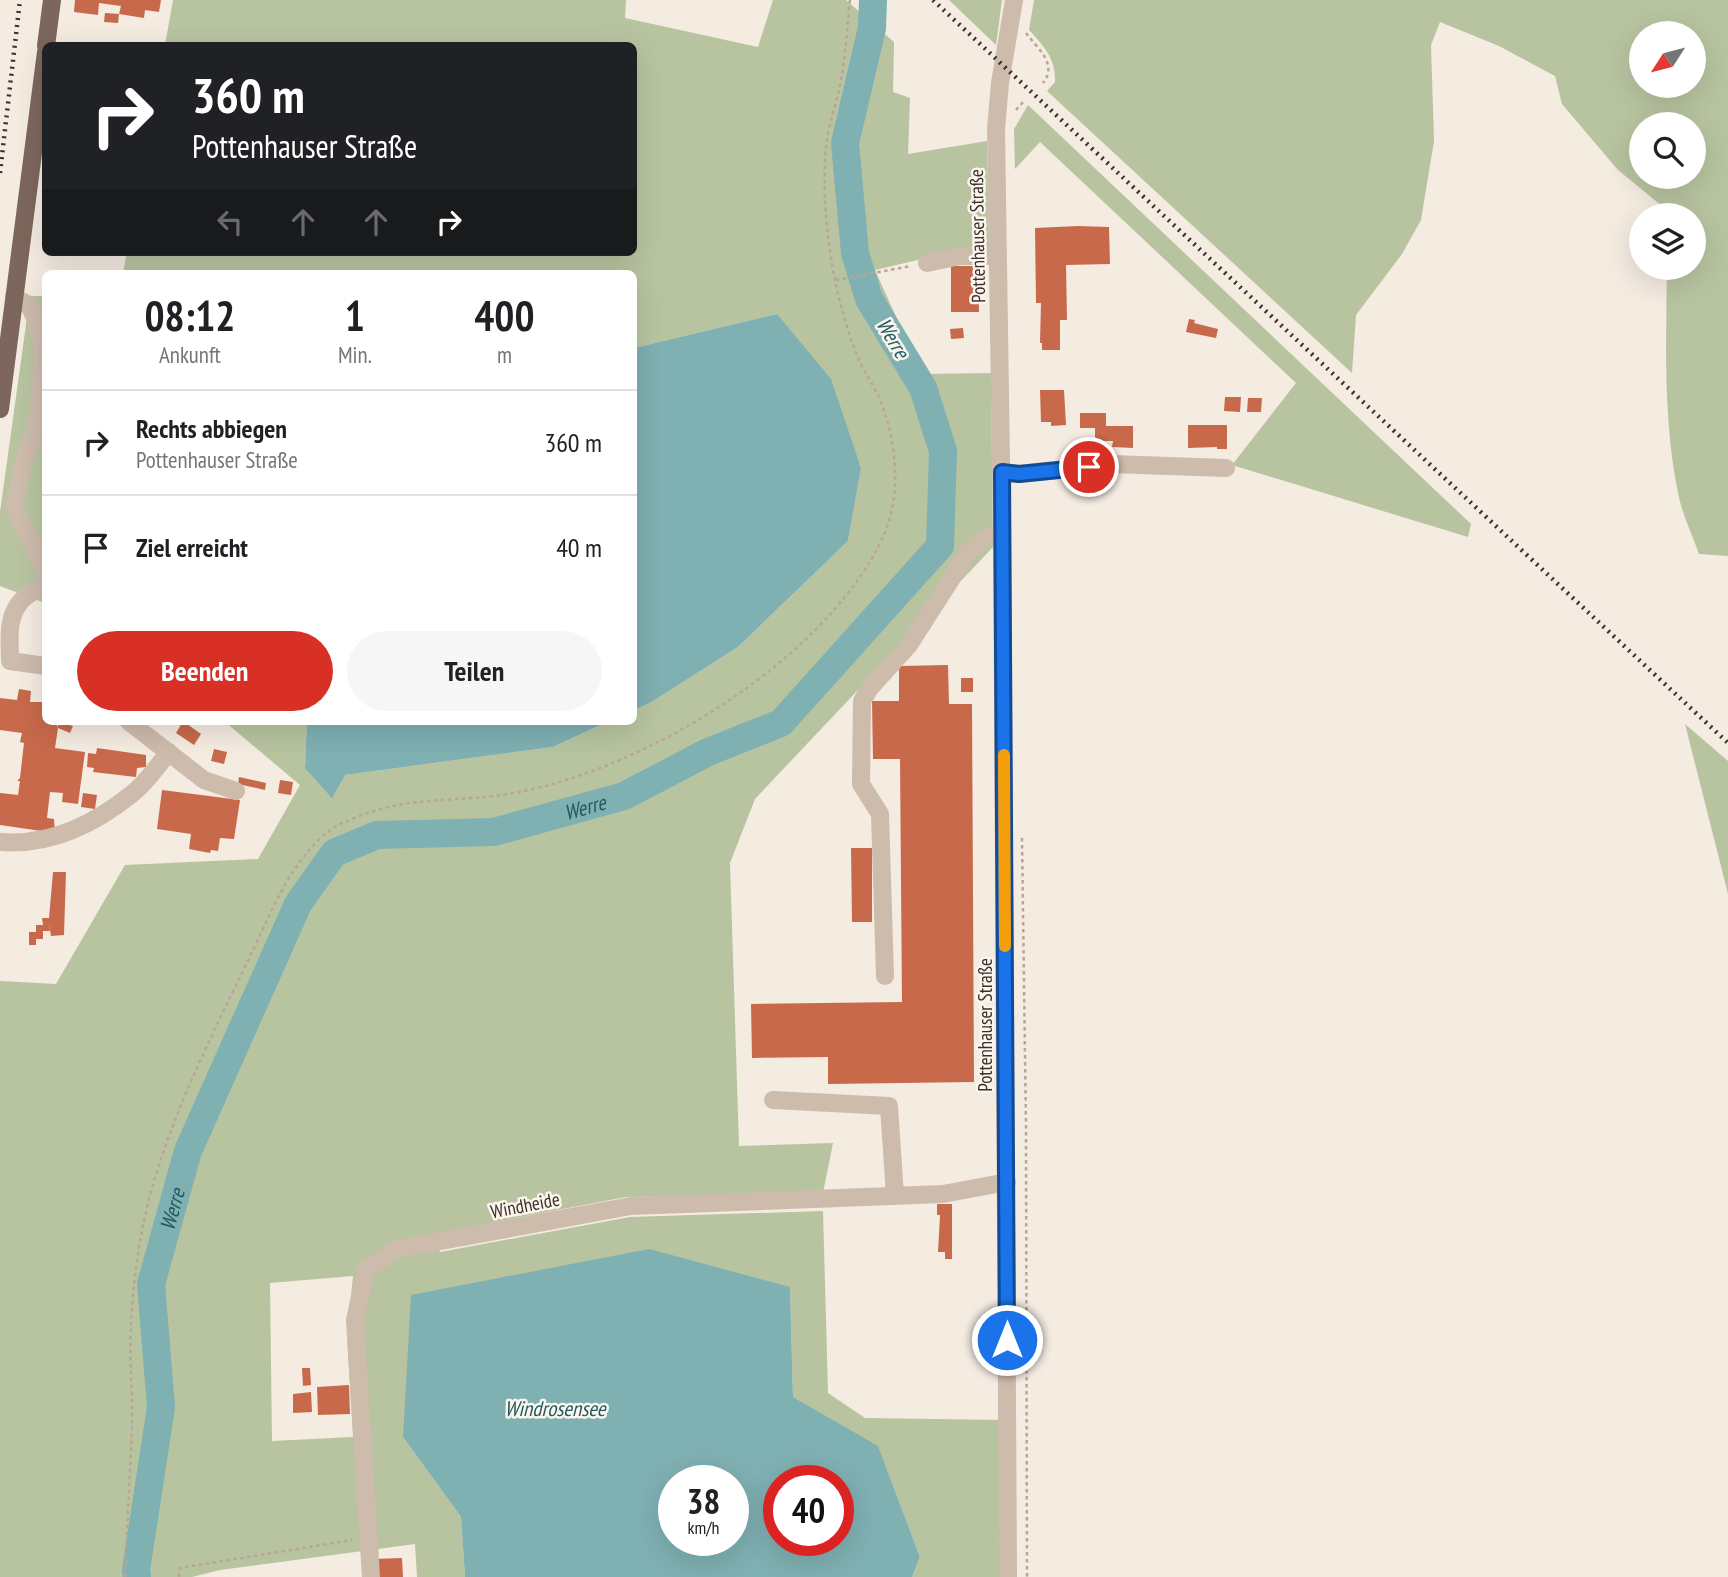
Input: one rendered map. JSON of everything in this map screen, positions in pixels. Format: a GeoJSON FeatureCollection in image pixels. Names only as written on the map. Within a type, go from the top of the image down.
{"type":"FeatureCollection","features":[{"type":"Feature","properties":{"kind":"main road"},"geometry":{"type":"LineString","coordinates":[[47,42],[52,0]]}},
{"type":"Feature","properties":{"kind":"main road"},"geometry":{"type":"LineString","coordinates":[[0,409],[42,83]]}},
{"type":"Feature","properties":{"kind":"street","name":"Pottenhauser Straße"},"geometry":{"type":"LineString","coordinates":[[1008,1577],[1002,472],[996,129],[1000,83],[1014,0]]}},
{"type":"Feature","properties":{"kind":"street"},"geometry":{"type":"LineString","coordinates":[[927,263],[960,256],[998,256]]}},
{"type":"Feature","properties":{"kind":"street"},"geometry":{"type":"LineString","coordinates":[[14,297],[29,306],[42,344]]}},
{"type":"Feature","properties":{"kind":"street"},"geometry":{"type":"LineString","coordinates":[[42,372],[37,423],[22,467],[14,507],[42,563]]}},
{"type":"Feature","properties":{"kind":"street"},"geometry":{"type":"LineString","coordinates":[[1002,472],[1019,474],[1112,464],[1226,468]]}},
{"type":"Feature","properties":{"kind":"street"},"geometry":{"type":"LineString","coordinates":[[885,976],[880,814],[861,784],[862,701],[870,688],[909,645],[968,553],[982,540],[1002,530]]}},
{"type":"Feature","properties":{"kind":"street"},"geometry":{"type":"LineString","coordinates":[[42,587],[23,598],[10,618],[10,661],[42,665]]}},
{"type":"Feature","properties":{"kind":"street"},"geometry":{"type":"LineString","coordinates":[[133,725],[204,780],[236,791]]}},
{"type":"Feature","properties":{"kind":"street"},"geometry":{"type":"LineString","coordinates":[[0,842],[17,843],[54,838],[80,829],[135,792],[169,752]]}},
{"type":"Feature","properties":{"kind":"street"},"geometry":{"type":"LineString","coordinates":[[773,1100],[889,1106],[895,1196]]}},
{"type":"Feature","properties":{"kind":"street","name":"Windheide"},"geometry":{"type":"LineString","coordinates":[[371,1577],[355,1320],[366,1270],[397,1249],[631,1206],[943,1195],[1007,1182]]}},
{"type":"Feature","properties":{"kind":"path"},"geometry":{"type":"LineString","coordinates":[[125,1577],[132,1423],[131,1326],[142,1234],[162,1158],[188,1091],[225,1008],[302,856],[334,827],[374,810],[419,800],[496,796],[564,781],[690,726],[750,685],[810,638],[856,585],[885,533],[895,487],[894,446],[880,400],[857,355],[836,280],[824,209],[826,145],[841,80],[850,0]]}},
{"type":"Feature","properties":{"kind":"path"},"geometry":{"type":"LineString","coordinates":[[1024,31],[1049,64],[1049,75],[1043,83]]}},
{"type":"Feature","properties":{"kind":"path"},"geometry":{"type":"LineString","coordinates":[[836,280],[927,263]]}},
{"type":"Feature","properties":{"kind":"path"},"geometry":{"type":"LineString","coordinates":[[1022,826],[1027,1577]]}},
{"type":"Feature","properties":{"kind":"path"},"geometry":{"type":"LineString","coordinates":[[179,1577],[180,1568],[369,1538]]}},
{"type":"Feature","properties":{"kind":"green space"},"geometry":{"type":"Polygon","coordinates":[[[173,0],[626,0],[625,18],[758,47],[773,0],[846,0],[894,42],[893,92],[910,98],[908,154],[987,141],[989,247],[875,270],[922,374],[991,373],[993,547],[755,799],[730,863],[739,1146],[833,1143],[823,1193],[626,1197],[433,1234],[440,1252],[630,1217],[823,1211],[828,1393],[865,1418],[1004,1420],[1003,1577],[912,1577],[920,1557],[878,1447],[793,1397],[790,1287],[403,1437],[461,1517],[465,1577],[417,1577],[415,1544],[220,1570],[192,1577],[0,1577],[0,981],[56,984],[125,865],[258,859],[300,785],[229,725],[307,725],[305,768],[345,775],[553,747],[600,725],[637,725],[637,709],[738,647],[848,541],[861,467],[777,314],[637,347],[637,270],[124,270],[126,256],[637,256],[637,42],[166,42],[173,0]],[[353,1276],[270,1283],[272,1441],[353,1437],[347,1335],[353,1276]]]}},
{"type":"Feature","properties":{"kind":"green space"},"geometry":{"type":"Polygon","coordinates":[[[949,0],[1002,0],[996,45],[949,0]]]}},
{"type":"Feature","properties":{"kind":"green space"},"geometry":{"type":"Polygon","coordinates":[[[1034,0],[1728,0],[1728,556],[1699,554],[1685,516],[1673,465],[1666,381],[1667,280],[1706,280],[1706,203],[1658,203],[1641,189],[1706,189],[1706,112],[1629,112],[1629,179],[1618,170],[1562,104],[1555,76],[1499,46],[1440,22],[1431,45],[1434,141],[1421,220],[1402,254],[1356,315],[1352,373],[1047,91],[1055,82],[1055,74],[1044,47],[1029,30],[1034,0]]]}},
{"type":"Feature","properties":{"kind":"green space"},"geometry":{"type":"Polygon","coordinates":[[[1028,105],[1471,524],[1468,537],[1232,465],[1296,383],[1040,142],[1015,169],[1014,129],[1028,105]]]}},
{"type":"Feature","properties":{"kind":"green space"},"geometry":{"type":"Polygon","coordinates":[[[30,296],[42,296],[42,602],[0,586],[0,512],[30,296]]]}},
{"type":"Feature","properties":{"kind":"green space"},"geometry":{"type":"Polygon","coordinates":[[[1685,724],[1728,761],[1728,894],[1685,724]]]}},
{"type":"Feature","properties":{"kind":"water"},"geometry":{"type":"Polygon","coordinates":[[[777,314],[831,379],[861,468],[848,541],[738,647],[637,709],[637,347],[777,314]]]}},
{"type":"Feature","properties":{"kind":"water"},"geometry":{"type":"Polygon","coordinates":[[[307,725],[600,725],[553,747],[345,775],[332,798],[305,768],[307,725]]]}},
{"type":"Feature","properties":{"kind":"water","name":"Windrosensee"},"geometry":{"type":"Polygon","coordinates":[[[649,1249],[790,1287],[793,1397],[878,1446],[920,1557],[912,1577],[465,1577],[461,1517],[403,1437],[411,1295],[649,1249]]]}},
{"type":"Feature","properties":{"kind":"building"},"geometry":{"type":"Polygon","coordinates":[[[75,0],[161,0],[159,12],[145,10],[144,18],[119,14],[121,6],[99,3],[98,15],[74,12],[75,0]]]}},
{"type":"Feature","properties":{"kind":"building"},"geometry":{"type":"Polygon","coordinates":[[[105,13],[119,14],[118,23],[104,22],[105,13]]]}},
{"type":"Feature","properties":{"kind":"building"},"geometry":{"type":"Polygon","coordinates":[[[1109,227],[1110,264],[1066,265],[1067,320],[1060,320],[1060,350],[1042,350],[1041,303],[1036,303],[1035,228],[1109,227]]]}},
{"type":"Feature","properties":{"kind":"building"},"geometry":{"type":"Polygon","coordinates":[[[951,266],[978,266],[979,312],[951,312],[951,266]]]}},
{"type":"Feature","properties":{"kind":"building"},"geometry":{"type":"Polygon","coordinates":[[[1189,319],[1195,320],[1194,323],[1218,329],[1216,338],[1186,332],[1189,319]]]}},
{"type":"Feature","properties":{"kind":"building"},"geometry":{"type":"Polygon","coordinates":[[[963,328],[964,338],[951,339],[950,329],[963,328]]]}},
{"type":"Feature","properties":{"kind":"building"},"geometry":{"type":"Polygon","coordinates":[[[1040,390],[1064,390],[1066,425],[1051,426],[1051,422],[1041,422],[1040,390]]]}},
{"type":"Feature","properties":{"kind":"building"},"geometry":{"type":"Polygon","coordinates":[[[1225,397],[1241,397],[1240,412],[1224,411],[1225,397]]]}},
{"type":"Feature","properties":{"kind":"building"},"geometry":{"type":"Polygon","coordinates":[[[1248,398],[1262,398],[1261,412],[1247,412],[1248,398]]]}},
{"type":"Feature","properties":{"kind":"building"},"geometry":{"type":"Polygon","coordinates":[[[1080,413],[1106,413],[1106,426],[1133,426],[1133,448],[1112,447],[1113,441],[1095,441],[1095,428],[1080,428],[1080,413]]]}},
{"type":"Feature","properties":{"kind":"building"},"geometry":{"type":"Polygon","coordinates":[[[1188,425],[1227,425],[1227,449],[1188,448],[1188,425]]]}},
{"type":"Feature","properties":{"kind":"building"},"geometry":{"type":"Polygon","coordinates":[[[948,665],[949,704],[972,704],[974,1082],[828,1084],[828,1057],[752,1058],[751,1004],[902,1002],[900,759],[873,759],[872,701],[899,701],[899,666],[948,665]]]}},
{"type":"Feature","properties":{"kind":"building"},"geometry":{"type":"Polygon","coordinates":[[[961,678],[973,678],[973,692],[961,692],[961,678]]]}},
{"type":"Feature","properties":{"kind":"building"},"geometry":{"type":"Polygon","coordinates":[[[19,689],[31,691],[30,702],[42,702],[42,725],[57,725],[57,728],[58,725],[73,726],[70,733],[58,728],[55,748],[85,752],[78,804],[62,802],[63,793],[50,792],[47,818],[54,819],[55,833],[0,825],[0,793],[18,795],[20,781],[17,781],[20,778],[24,743],[20,742],[22,733],[0,730],[0,698],[17,700],[19,689]]]}},
{"type":"Feature","properties":{"kind":"building"},"geometry":{"type":"Polygon","coordinates":[[[181,725],[189,725],[201,734],[194,745],[176,733],[181,725]]]}},
{"type":"Feature","properties":{"kind":"building"},"geometry":{"type":"Polygon","coordinates":[[[97,748],[146,755],[146,767],[137,768],[136,777],[93,772],[94,768],[87,767],[88,753],[96,754],[97,748]]]}},
{"type":"Feature","properties":{"kind":"building"},"geometry":{"type":"Polygon","coordinates":[[[214,749],[227,752],[224,764],[211,761],[214,749]]]}},
{"type":"Feature","properties":{"kind":"building"},"geometry":{"type":"Polygon","coordinates":[[[239,777],[266,783],[265,790],[238,784],[239,777]]]}},
{"type":"Feature","properties":{"kind":"building"},"geometry":{"type":"Polygon","coordinates":[[[280,780],[293,782],[291,795],[278,793],[280,780]]]}},
{"type":"Feature","properties":{"kind":"building"},"geometry":{"type":"Polygon","coordinates":[[[162,790],[240,800],[234,839],[220,838],[218,851],[211,850],[210,853],[189,849],[191,834],[157,829],[162,790]]]}},
{"type":"Feature","properties":{"kind":"building"},"geometry":{"type":"Polygon","coordinates":[[[83,793],[97,795],[95,809],[81,807],[83,793]]]}},
{"type":"Feature","properties":{"kind":"building"},"geometry":{"type":"Polygon","coordinates":[[[851,848],[872,848],[872,922],[852,922],[851,848]]]}},
{"type":"Feature","properties":{"kind":"building"},"geometry":{"type":"Polygon","coordinates":[[[53,872],[66,872],[64,935],[51,936],[49,922],[50,931],[43,931],[43,939],[36,939],[36,945],[29,945],[29,932],[36,932],[36,925],[43,925],[42,918],[49,918],[53,872]]]}},
{"type":"Feature","properties":{"kind":"building"},"geometry":{"type":"Polygon","coordinates":[[[937,1204],[952,1204],[952,1259],[945,1259],[945,1252],[938,1252],[940,1215],[937,1215],[937,1204]]]}},
{"type":"Feature","properties":{"kind":"building"},"geometry":{"type":"Polygon","coordinates":[[[302,1368],[310,1368],[311,1385],[303,1386],[302,1368]]]}},
{"type":"Feature","properties":{"kind":"building"},"geometry":{"type":"Polygon","coordinates":[[[349,1385],[350,1414],[318,1415],[317,1387],[349,1385]]]}},
{"type":"Feature","properties":{"kind":"building"},"geometry":{"type":"Polygon","coordinates":[[[311,1392],[312,1412],[293,1413],[293,1394],[311,1392]]]}},
{"type":"Feature","properties":{"kind":"building"},"geometry":{"type":"Polygon","coordinates":[[[402,1558],[403,1577],[375,1577],[374,1559],[402,1558]]]}},
{"type":"Feature","properties":{"kind":"waterway","name":"Werre"},"geometry":{"type":"LineString","coordinates":[[137,1577],[161,1407],[151,1284],[188,1151],[298,904],[334,853],[377,835],[494,832],[624,796],[708,752],[781,723],[940,546],[943,451],[923,388],[869,299],[855,253],[845,143],[872,28],[873,0]]}},
{"type":"Feature","properties":{"kind":"railway"},"geometry":{"type":"LineString","coordinates":[[0,173],[20,0]]}},
{"type":"Feature","properties":{"kind":"railway"},"geometry":{"type":"LineString","coordinates":[[933,0],[1728,743]]}},
{"type":"Feature","properties":{"kind":"slow traffic"},"geometry":{"type":"LineString","coordinates":[[1004,755],[1005,946]]}},
{"type":"Feature","properties":{"kind":"route"},"geometry":{"type":"LineString","coordinates":[[1007,1340],[1002,472],[1019,474],[1089,467]]}}]}
